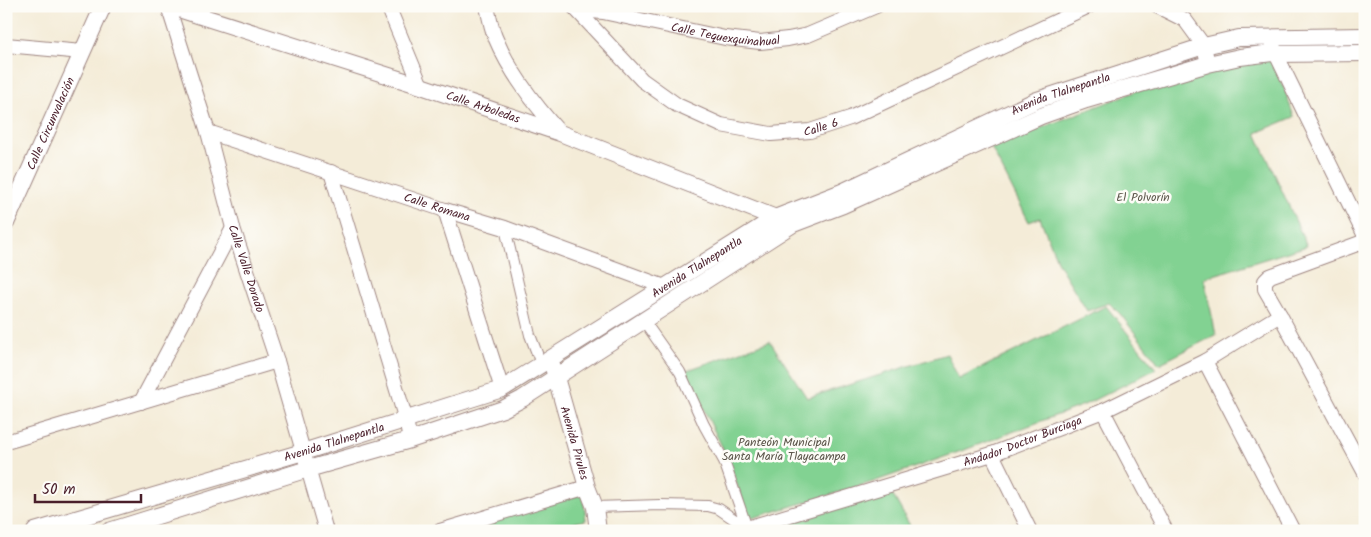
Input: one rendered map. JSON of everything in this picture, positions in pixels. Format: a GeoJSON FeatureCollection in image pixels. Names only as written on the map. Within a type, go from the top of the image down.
{"type":"FeatureCollection","features":[{"type":"Feature","properties":{"kind":"street","name":"Calle Circunvalación"},"geometry":{"type":"LineString","coordinates":[[6,223],[103,6]]}},
{"type":"Feature","properties":{"kind":"street","name":"Calle Arboledas"},"geometry":{"type":"LineString","coordinates":[[168,6],[422,86],[560,133],[793,224]]}},
{"type":"Feature","properties":{"kind":"street","name":"Calle Valle Dorado"},"geometry":{"type":"LineString","coordinates":[[168,6],[208,132],[233,228],[304,452],[326,531]]}},
{"type":"Feature","properties":{"kind":"street"},"geometry":{"type":"LineString","coordinates":[[388,6],[422,86]]}},
{"type":"Feature","properties":{"kind":"street"},"geometry":{"type":"LineString","coordinates":[[487,6],[494,35],[515,77],[537,107],[560,133]]}},
{"type":"Feature","properties":{"kind":"street","name":"Calle 6"},"geometry":{"type":"LineString","coordinates":[[575,8],[642,80],[677,105],[720,125],[771,134],[810,131],[850,118],[1089,6]]}},
{"type":"Feature","properties":{"kind":"street"},"geometry":{"type":"LineString","coordinates":[[1157,6],[1185,20],[1204,46],[1208,64]]}},
{"type":"Feature","properties":{"kind":"street","name":"Calle Tequexquinahual"},"geometry":{"type":"LineString","coordinates":[[575,8],[603,12],[725,38],[760,42],[788,39],[808,34],[871,7]]}},
{"type":"Feature","properties":{"kind":"street","name":"Avenida Tlalnepantla"},"geometry":{"type":"LineString","coordinates":[[35,531],[304,452],[502,389],[775,218],[842,192],[1037,100],[1204,46],[1239,38],[1365,36]]}},
{"type":"Feature","properties":{"kind":"street"},"geometry":{"type":"LineString","coordinates":[[1271,38],[1276,54],[1364,234],[1364,240],[1360,244],[1270,276],[1265,281],[1265,289],[1365,473]]}},
{"type":"Feature","properties":{"kind":"street"},"geometry":{"type":"LineString","coordinates":[[6,45],[82,52]]}},
{"type":"Feature","properties":{"kind":"street","name":"Avenida Tlalnepantla"},"geometry":{"type":"LineString","coordinates":[[110,531],[308,469],[410,440],[503,409],[522,400],[793,224],[843,205],[1041,116],[1086,100],[1208,64],[1240,57],[1272,53],[1365,53]]}},
{"type":"Feature","properties":{"kind":"street","name":"Calle Romana"},"geometry":{"type":"LineString","coordinates":[[208,132],[505,228],[665,287]]}},
{"type":"Feature","properties":{"kind":"street"},"geometry":{"type":"LineString","coordinates":[[331,172],[406,420],[410,440]]}},
{"type":"Feature","properties":{"kind":"street"},"geometry":{"type":"LineString","coordinates":[[445,210],[502,389]]}},
{"type":"Feature","properties":{"kind":"street"},"geometry":{"type":"LineString","coordinates":[[141,402],[233,228]]}},
{"type":"Feature","properties":{"kind":"street"},"geometry":{"type":"LineString","coordinates":[[505,228],[530,335],[540,361],[551,358]]}},
{"type":"Feature","properties":{"kind":"street","name":"Andador Doctor Burciaga"},"geometry":{"type":"LineString","coordinates":[[749,529],[992,454],[1103,410],[1205,361],[1280,315]]}},
{"type":"Feature","properties":{"kind":"street"},"geometry":{"type":"LineString","coordinates":[[644,321],[680,372],[704,425],[724,461],[749,529]]}},
{"type":"Feature","properties":{"kind":"street","name":"Avenida Pirules"},"geometry":{"type":"LineString","coordinates":[[551,358],[586,487],[594,507],[598,529]]}},
{"type":"Feature","properties":{"kind":"street"},"geometry":{"type":"LineString","coordinates":[[6,442],[276,361]]}},
{"type":"Feature","properties":{"kind":"street"},"geometry":{"type":"LineString","coordinates":[[1205,361],[1293,531]]}},
{"type":"Feature","properties":{"kind":"street"},"geometry":{"type":"LineString","coordinates":[[1103,410],[1166,531]]}},
{"type":"Feature","properties":{"kind":"street"},"geometry":{"type":"LineString","coordinates":[[992,454],[1030,531]]}},
{"type":"Feature","properties":{"kind":"street"},"geometry":{"type":"LineString","coordinates":[[440,531],[586,487]]}},
{"type":"Feature","properties":{"kind":"street"},"geometry":{"type":"LineString","coordinates":[[594,507],[660,504],[708,506],[719,509],[749,529]]}},
{"type":"Feature","properties":{"kind":"green space","name":"El Polvorín"},"geometry":{"type":"Polygon","coordinates":[[[1272,53],[1294,117],[1256,133],[1307,246],[1204,278],[1216,335],[1159,364],[1121,315],[1109,303],[1087,311],[1058,263],[1040,218],[1029,222],[991,147],[1155,84],[1272,53]]]}},
{"type":"Feature","properties":{"kind":"green space","name":"Panteón Municipal Santa María Tlayacampa"},"geometry":{"type":"Polygon","coordinates":[[[1106,306],[1156,369],[1084,405],[967,449],[873,482],[749,519],[728,459],[685,371],[770,341],[807,398],[947,354],[959,379],[1106,306]]]}},
{"type":"Feature","properties":{"kind":"green space"},"geometry":{"type":"Polygon","coordinates":[[[890,490],[913,531],[760,531],[890,490]]]}},
{"type":"Feature","properties":{"kind":"green space"},"geometry":{"type":"Polygon","coordinates":[[[583,494],[586,520],[541,531],[454,531],[583,494]]]}}]}
